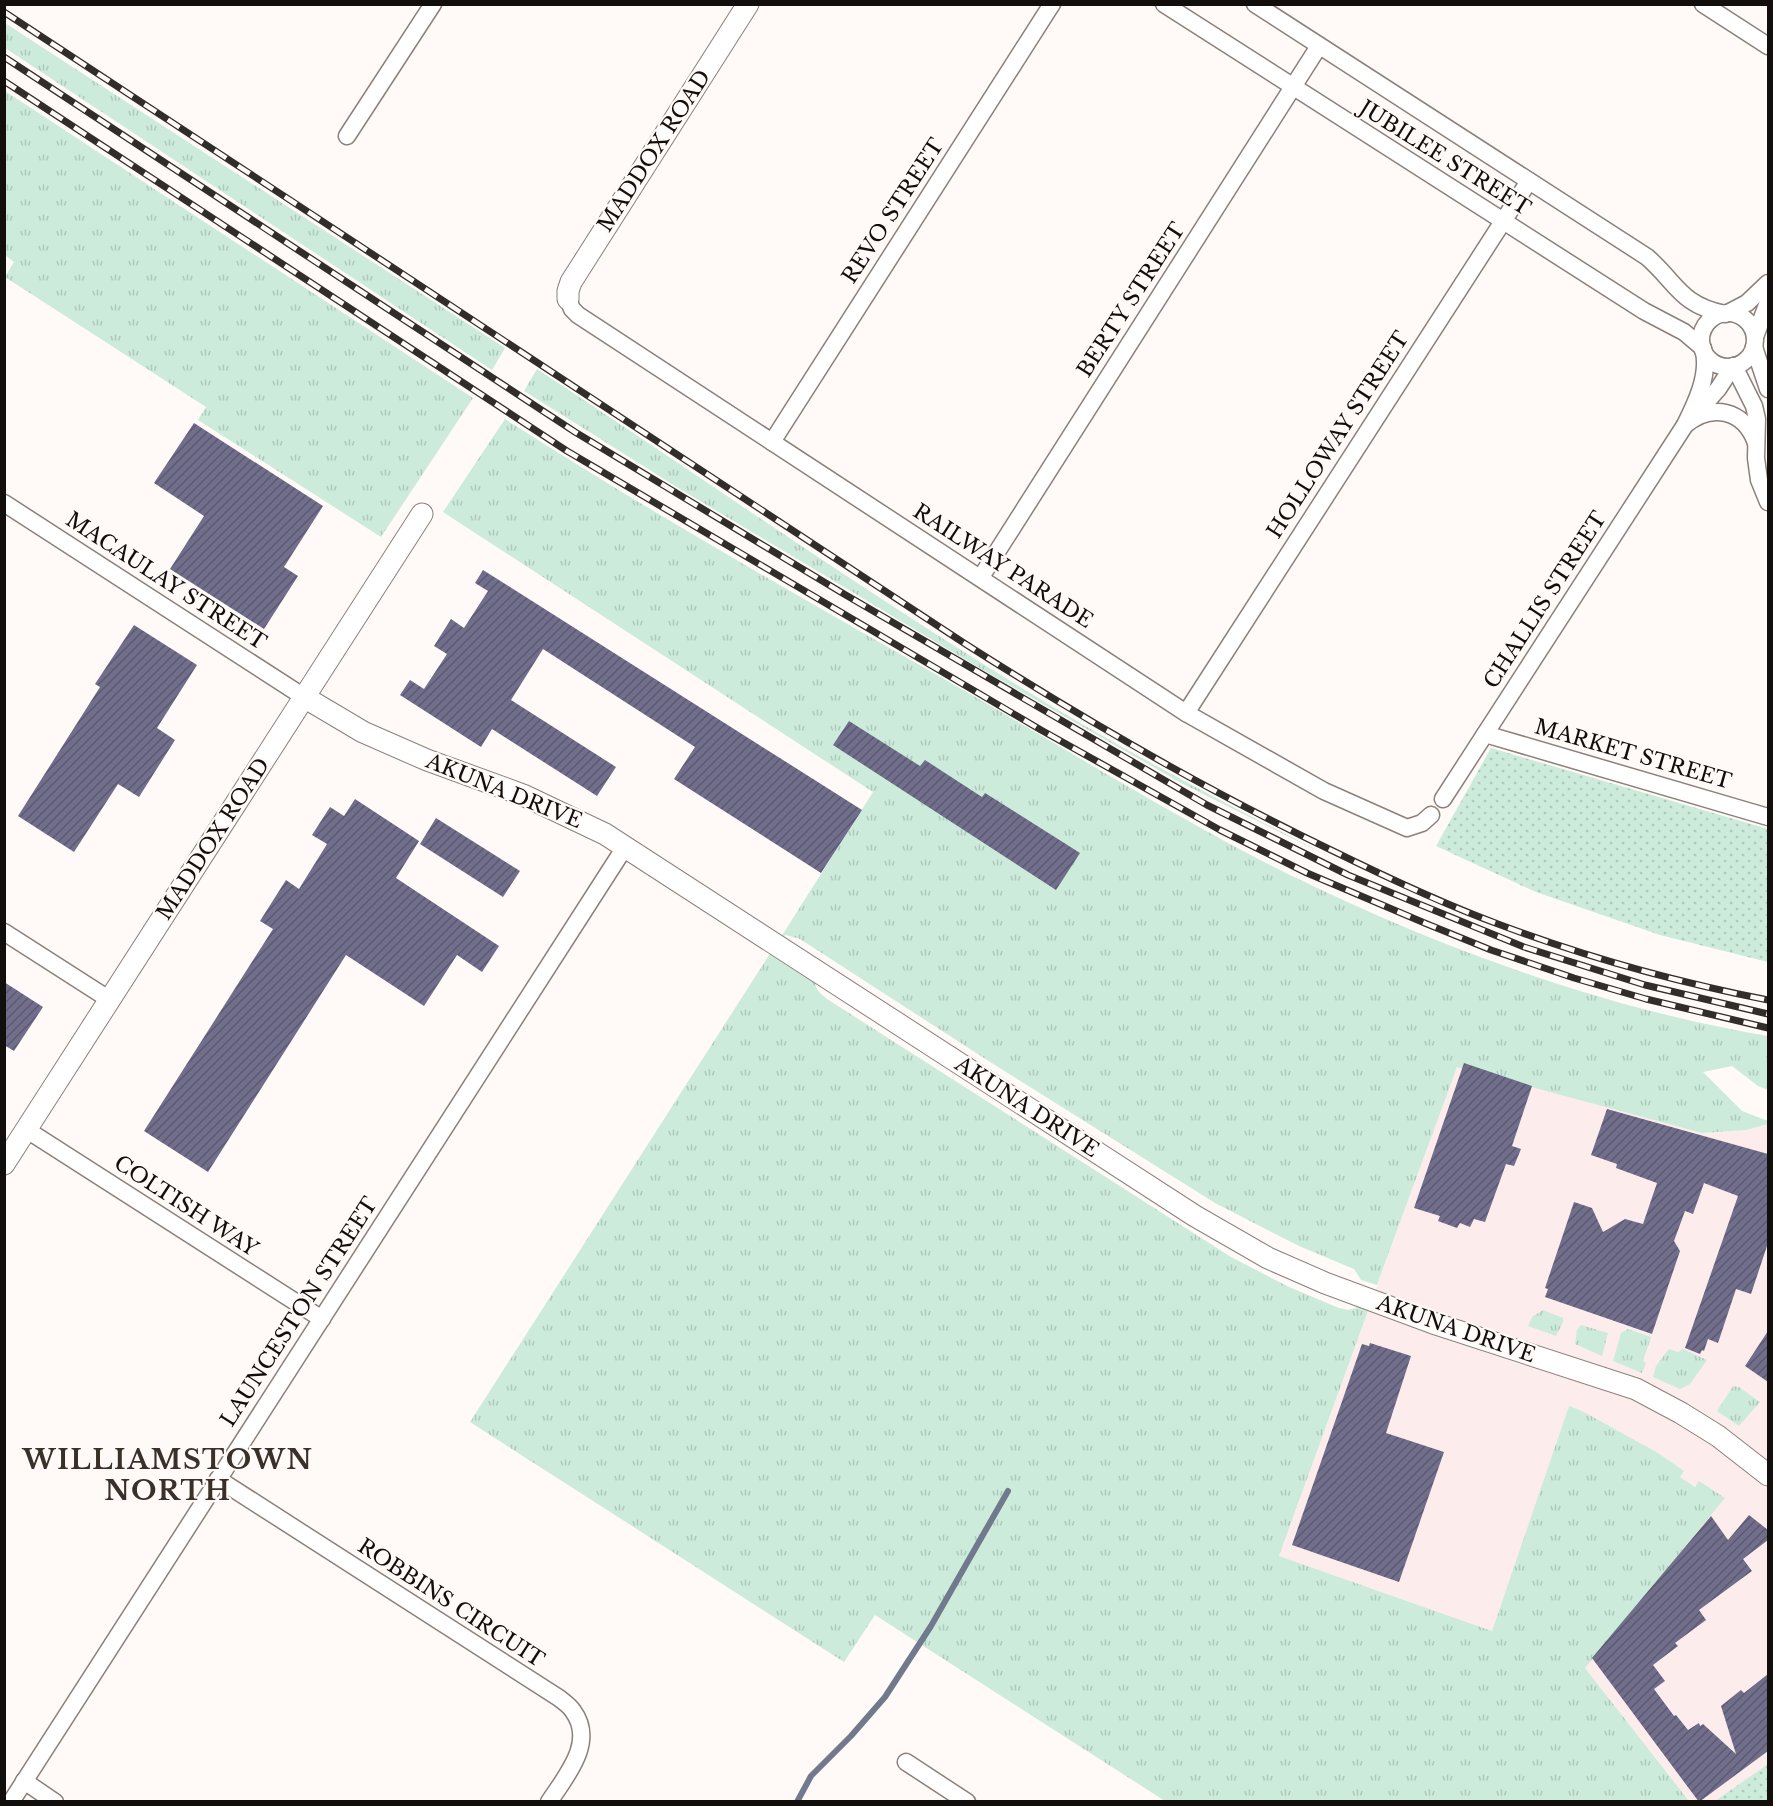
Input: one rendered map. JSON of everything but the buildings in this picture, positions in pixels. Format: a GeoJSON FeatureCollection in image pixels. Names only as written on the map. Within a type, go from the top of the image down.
{"type":"FeatureCollection","features":[{"type":"Feature","properties":{"kind":"street"},"geometry":{"type":"LineString","coordinates":[[347,136],[433,4]]}},
{"type":"Feature","properties":{"kind":"street","name":"MADDOX ROAD"},"geometry":{"type":"LineString","coordinates":[[568,299],[571,282],[748,4]]}},
{"type":"Feature","properties":{"kind":"street","name":"REVO STREET"},"geometry":{"type":"LineString","coordinates":[[772,442],[1052,4]]}},
{"type":"Feature","properties":{"kind":"street","name":"JUBILEE STREET"},"geometry":{"type":"LineString","coordinates":[[1164,4],[1644,311],[1684,332],[1704,350]]}},
{"type":"Feature","properties":{"kind":"street","name":"JUBILEE STREET"},"geometry":{"type":"LineString","coordinates":[[1255,4],[1647,257],[1676,290],[1690,301],[1705,309],[1726,313]]}},
{"type":"Feature","properties":{"kind":"street"},"geometry":{"type":"LineString","coordinates":[[1703,4],[1768,46]]}},
{"type":"Feature","properties":{"kind":"street","name":"BERTY STREET"},"geometry":{"type":"LineString","coordinates":[[981,578],[1319,46]]}},
{"type":"Feature","properties":{"kind":"street","name":"HOLLOWAY STREET"},"geometry":{"type":"LineString","coordinates":[[1186,713],[1529,181]]}},
{"type":"Feature","properties":{"kind":"street"},"geometry":{"type":"LineString","coordinates":[[1768,283],[1747,303],[1713,318],[1707,324],[1702,336],[1704,350],[1716,364],[1734,366],[1747,359],[1768,302]]}},
{"type":"Feature","properties":{"kind":"street","name":"RAILWAY PARADE"},"geometry":{"type":"LineString","coordinates":[[568,299],[572,309],[578,315],[1186,713],[1324,791],[1407,828],[1422,823],[1431,815]]}},
{"type":"Feature","properties":{"kind":"street"},"geometry":{"type":"LineString","coordinates":[[1726,313],[1737,315],[1752,327],[1754,342],[1768,389]]}},
{"type":"Feature","properties":{"kind":"street","name":"CHALLIS STREET"},"geometry":{"type":"LineString","coordinates":[[1685,425],[1704,376],[1704,350]]}},
{"type":"Feature","properties":{"kind":"street"},"geometry":{"type":"LineString","coordinates":[[1734,366],[1754,406],[1757,419],[1756,444],[1759,480],[1768,502]]}},
{"type":"Feature","properties":{"kind":"street","name":"CHALLIS STREET"},"geometry":{"type":"LineString","coordinates":[[1443,799],[1685,425],[1718,389],[1734,366]]}},
{"type":"Feature","properties":{"kind":"street"},"geometry":{"type":"LineString","coordinates":[[1685,425],[1707,413],[1718,412],[1734,415],[1747,425],[1756,444]]}},
{"type":"Feature","properties":{"kind":"street","name":"MACAULAY STREET"},"geometry":{"type":"LineString","coordinates":[[4,503],[304,697]]}},
{"type":"Feature","properties":{"kind":"street","name":"MADDOX ROAD"},"geometry":{"type":"LineString","coordinates":[[4,1164],[422,514]]}},
{"type":"Feature","properties":{"kind":"street","name":"AKUNA DRIVE"},"geometry":{"type":"LineString","coordinates":[[304,697],[363,732],[427,760],[543,803],[604,834],[1195,1216],[1268,1258],[1325,1283],[1433,1323],[1637,1390],[1718,1436],[1768,1475]]}},
{"type":"Feature","properties":{"kind":"street","name":"MARKET STREET"},"geometry":{"type":"LineString","coordinates":[[1485,734],[1768,817]]}},
{"type":"Feature","properties":{"kind":"street","name":"LAUNCESTON STREET"},"geometry":{"type":"LineString","coordinates":[[11,1802],[625,847]]}},
{"type":"Feature","properties":{"kind":"street"},"geometry":{"type":"LineString","coordinates":[[4,932],[110,1000]]}},
{"type":"Feature","properties":{"kind":"street","name":"COLTISH WAY"},"geometry":{"type":"LineString","coordinates":[[27,1130],[322,1319]]}},
{"type":"Feature","properties":{"kind":"street","name":"ROBBINS CIRCUIT"},"geometry":{"type":"LineString","coordinates":[[218,1479],[559,1698],[573,1710],[582,1727],[581,1746],[573,1764],[549,1802]]}},
{"type":"Feature","properties":{"kind":"street"},"geometry":{"type":"LineString","coordinates":[[906,1762],[958,1799]]}},
{"type":"Feature","properties":{"kind":"street"},"geometry":{"type":"LineString","coordinates":[[24,1781],[56,1802]]}},
{"type":"Feature","properties":{"kind":"shaded area"},"geometry":{"type":"Polygon","coordinates":[[[1457,1066],[1702,1133],[1746,1130],[1768,1124],[1768,1764],[1715,1801],[1689,1801],[1585,1668],[1699,1481],[1695,1487],[1680,1477],[1684,1471],[1582,1411],[1569,1407],[1492,1631],[1279,1556],[1457,1066]]]}},
{"type":"Feature","properties":{"kind":"green space"},"geometry":{"type":"Polygon","coordinates":[[[5,23],[505,348],[492,370],[5,48],[5,23]]]}},
{"type":"Feature","properties":{"kind":"green space"},"geometry":{"type":"Polygon","coordinates":[[[5,91],[473,398],[381,537],[198,420],[206,407],[5,277],[14,262],[5,255],[5,91]]]}},
{"type":"Feature","properties":{"kind":"green space"},"geometry":{"type":"Polygon","coordinates":[[[537,369],[836,569],[1017,685],[1137,755],[1342,863],[1183,784],[971,663],[680,489],[524,391],[537,369]]]}},
{"type":"Feature","properties":{"kind":"green space"},"geometry":{"type":"Polygon","coordinates":[[[505,419],[673,523],[786,589],[1165,808],[1292,876],[1406,928],[1524,973],[1645,1009],[1768,1036],[1768,1090],[1758,1086],[1732,1066],[1703,1072],[1742,1111],[1768,1121],[1768,1124],[1746,1130],[1702,1133],[1457,1067],[1377,1285],[1361,1280],[1354,1269],[1299,1246],[1215,1203],[800,939],[786,935],[781,937],[873,792],[443,512],[505,419]]]}},
{"type":"Feature","properties":{"kind":"green space"},"geometry":{"type":"Polygon","coordinates":[[[1491,748],[1768,829],[1768,962],[1660,935],[1536,892],[1436,846],[1491,748]]]}},
{"type":"Feature","properties":{"kind":"green space"},"geometry":{"type":"Polygon","coordinates":[[[771,952],[815,980],[817,989],[827,999],[1231,1257],[1289,1287],[1339,1308],[1349,1310],[1358,1307],[1368,1311],[1279,1556],[1492,1631],[1569,1406],[1658,1453],[1684,1471],[1680,1477],[1695,1487],[1699,1481],[1725,1498],[1585,1668],[1689,1801],[1165,1801],[875,1615],[844,1662],[470,1422],[771,952]]]}},
{"type":"Feature","properties":{"kind":"green space"},"geometry":{"type":"Polygon","coordinates":[[[1543,1310],[1563,1318],[1556,1336],[1528,1326],[1532,1317],[1543,1310]]]}},
{"type":"Feature","properties":{"kind":"green space"},"geometry":{"type":"Polygon","coordinates":[[[1581,1325],[1608,1333],[1602,1356],[1575,1344],[1577,1330],[1581,1325]]]}},
{"type":"Feature","properties":{"kind":"green space"},"geometry":{"type":"Polygon","coordinates":[[[1628,1329],[1651,1337],[1643,1361],[1646,1363],[1642,1373],[1613,1361],[1621,1333],[1628,1329]]]}},
{"type":"Feature","properties":{"kind":"green space"},"geometry":{"type":"Polygon","coordinates":[[[1669,1349],[1678,1352],[1683,1349],[1707,1360],[1690,1384],[1680,1389],[1653,1377],[1656,1366],[1669,1349]]]}},
{"type":"Feature","properties":{"kind":"green space"},"geometry":{"type":"Polygon","coordinates":[[[1733,1386],[1739,1387],[1760,1402],[1739,1426],[1717,1411],[1733,1386]]]}},
{"type":"Feature","properties":{"kind":"green space"},"geometry":{"type":"Polygon","coordinates":[[[1768,1764],[1768,1801],[1715,1801],[1768,1764]]]}},
{"type":"Feature","properties":{"kind":"waterway"},"geometry":{"type":"LineString","coordinates":[[797,1802],[811,1776],[851,1736],[885,1697],[931,1626],[1008,1491]]}},
{"type":"Feature","properties":{"kind":"railway"},"geometry":{"type":"LineString","coordinates":[[4,12],[967,645],[1146,753],[1284,827],[1393,880],[1477,916],[1632,968],[1768,1000]]}},
{"type":"Feature","properties":{"kind":"railway"},"geometry":{"type":"LineString","coordinates":[[4,57],[575,432],[844,594],[1207,805],[1348,875],[1524,947],[1645,985],[1768,1014]]}},
{"type":"Feature","properties":{"kind":"railway"},"geometry":{"type":"LineString","coordinates":[[4,81],[567,451],[1041,730],[1220,830],[1307,873],[1491,950],[1646,999],[1768,1028]]}},
{"type":"Feature","properties":{"kind":"district","name":"WILLIAMSTOWN NORTH"},"geometry":{"type":"Point","coordinates":[168,1476]}}]}
